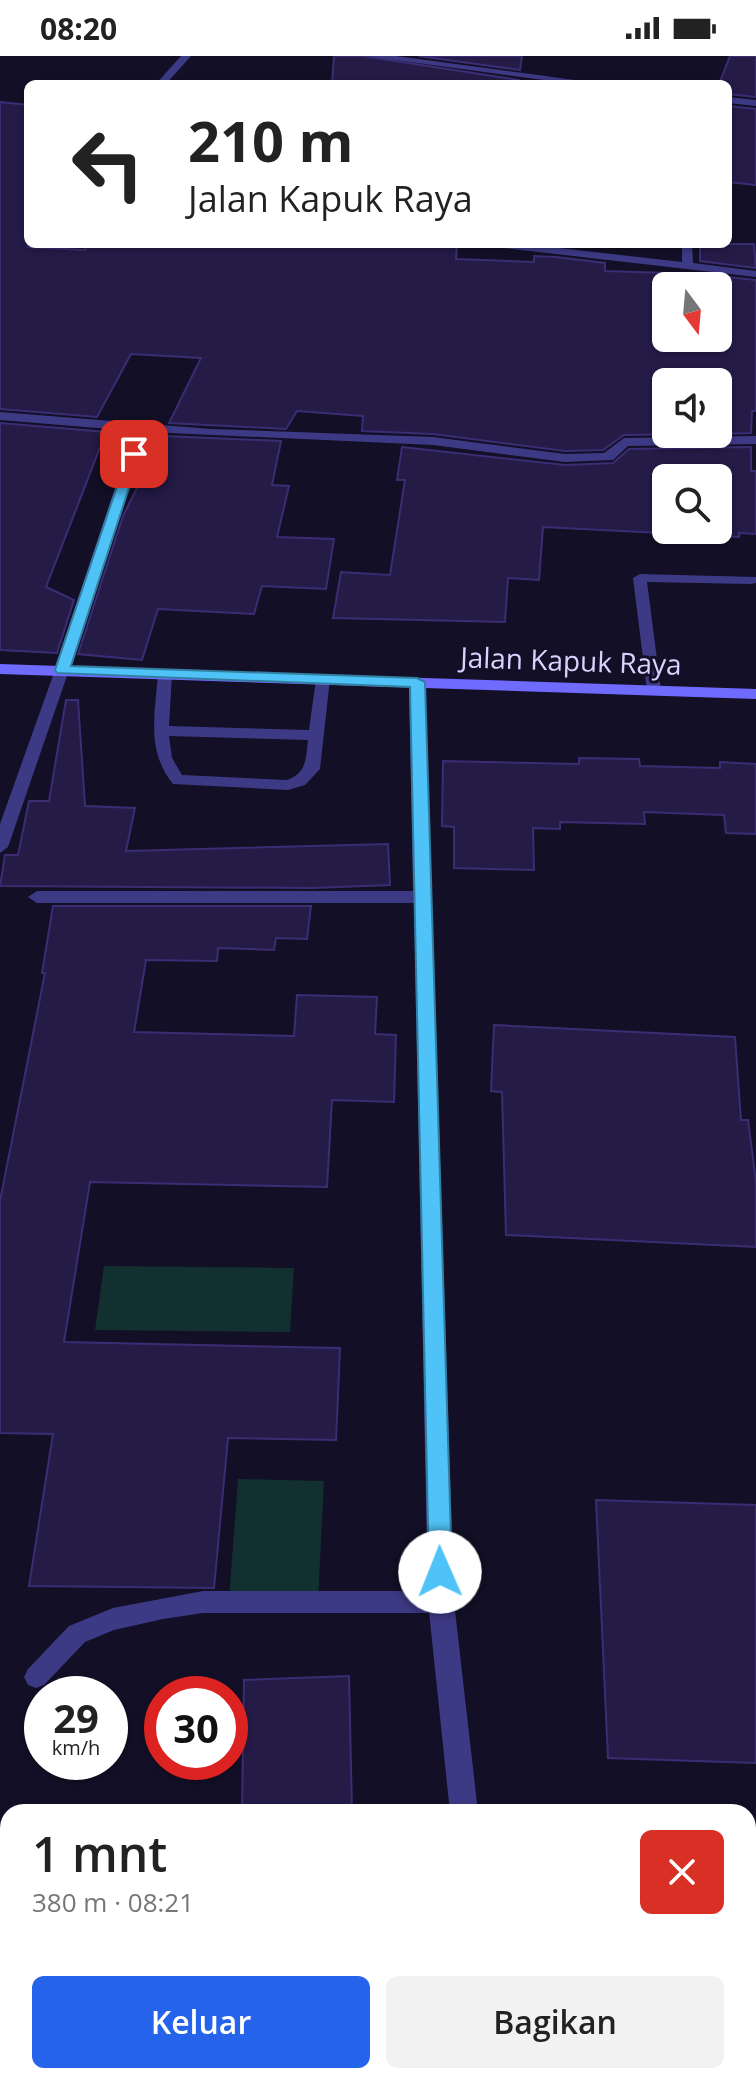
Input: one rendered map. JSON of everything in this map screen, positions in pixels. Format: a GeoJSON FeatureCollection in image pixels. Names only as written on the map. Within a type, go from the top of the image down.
{"type":"FeatureCollection","features":[{"type":"Feature","properties":{"kind":"main road","name":"Jalan Kapuk Raya"},"geometry":{"type":"LineString","coordinates":[[0,669],[756,694]]}},
{"type":"Feature","properties":{"kind":"street"},"geometry":{"type":"LineString","coordinates":[[371,56],[566,80]]}},
{"type":"Feature","properties":{"kind":"street"},"geometry":{"type":"LineString","coordinates":[[732,100],[756,103]]}},
{"type":"Feature","properties":{"kind":"street"},"geometry":{"type":"LineString","coordinates":[[0,416],[211,433],[433,441],[565,458],[608,457],[624,442],[756,440]]}},
{"type":"Feature","properties":{"kind":"street"},"geometry":{"type":"LineString","coordinates":[[62,670],[143,426]]}},
{"type":"Feature","properties":{"kind":"street"},"geometry":{"type":"LineString","coordinates":[[417,682],[441,1602],[463,1804]]}},
{"type":"Feature","properties":{"kind":"street"},"geometry":{"type":"LineString","coordinates":[[37,897],[422,897]]}},
{"type":"Feature","properties":{"kind":"lane"},"geometry":{"type":"LineString","coordinates":[[165,80],[186,56]]}},
{"type":"Feature","properties":{"kind":"lane"},"geometry":{"type":"LineString","coordinates":[[527,248],[756,274]]}},
{"type":"Feature","properties":{"kind":"lane"},"geometry":{"type":"LineString","coordinates":[[687,248],[688,268]]}},
{"type":"Feature","properties":{"kind":"lane"},"geometry":{"type":"LineString","coordinates":[[654,690],[640,578],[751,580]]}},
{"type":"Feature","properties":{"kind":"lane"},"geometry":{"type":"LineString","coordinates":[[0,847],[62,670]]}},
{"type":"Feature","properties":{"kind":"lane"},"geometry":{"type":"LineString","coordinates":[[165,674],[162,753],[168,771],[178,780],[288,785],[300,781],[312,769],[323,679]]}},
{"type":"Feature","properties":{"kind":"lane"},"geometry":{"type":"LineString","coordinates":[[163,731],[316,735]]}},
{"type":"Feature","properties":{"kind":"lane"},"geometry":{"type":"LineString","coordinates":[[37,1676],[77,1634],[113,1619],[163,1608],[203,1602],[441,1602]]}},
{"type":"Feature","properties":{"kind":"green space"},"geometry":{"type":"Polygon","coordinates":[[[104,1266],[294,1268],[290,1332],[95,1330],[104,1266]]]}},
{"type":"Feature","properties":{"kind":"green space"},"geometry":{"type":"Polygon","coordinates":[[[238,1479],[324,1481],[318,1601],[229,1599],[238,1479]]]}},
{"type":"Feature","properties":{"kind":"building"},"geometry":{"type":"Polygon","coordinates":[[[334,56],[363,56],[519,80],[332,80],[334,56]]]}},
{"type":"Feature","properties":{"kind":"building"},"geometry":{"type":"Polygon","coordinates":[[[418,56],[522,56],[520,70],[418,56]]]}},
{"type":"Feature","properties":{"kind":"building"},"geometry":{"type":"Polygon","coordinates":[[[730,56],[756,56],[756,97],[732,94],[732,80],[721,80],[730,56]]]}},
{"type":"Feature","properties":{"kind":"building"},"geometry":{"type":"Polygon","coordinates":[[[0,102],[24,105],[24,248],[457,248],[456,259],[534,262],[534,256],[605,263],[605,271],[652,272],[652,352],[732,352],[732,277],[756,280],[756,411],[752,411],[751,433],[732,434],[732,368],[652,368],[652,435],[624,435],[603,450],[565,451],[433,434],[362,431],[363,416],[297,411],[286,429],[169,423],[201,358],[131,354],[97,417],[0,409],[0,102]]]}},
{"type":"Feature","properties":{"kind":"building"},"geometry":{"type":"Polygon","coordinates":[[[732,106],[756,109],[756,185],[732,182],[732,106]]]}},
{"type":"Feature","properties":{"kind":"building"},"geometry":{"type":"Polygon","coordinates":[[[754,244],[756,268],[700,261],[700,248],[754,244]]]}},
{"type":"Feature","properties":{"kind":"building"},"geometry":{"type":"Polygon","coordinates":[[[0,423],[106,432],[46,587],[74,600],[57,653],[0,650],[0,423]]]}},
{"type":"Feature","properties":{"kind":"building"},"geometry":{"type":"Polygon","coordinates":[[[163,436],[281,441],[272,485],[289,486],[277,537],[334,539],[326,589],[262,586],[254,614],[158,609],[142,660],[78,654],[123,516],[163,436]]]}},
{"type":"Feature","properties":{"kind":"building"},"geometry":{"type":"Polygon","coordinates":[[[402,447],[565,465],[613,463],[629,449],[751,447],[751,471],[756,471],[756,534],[739,533],[739,537],[732,537],[732,464],[652,464],[652,533],[543,527],[539,580],[508,578],[505,622],[333,618],[341,572],[390,575],[405,480],[397,480],[402,447]]]}},
{"type":"Feature","properties":{"kind":"building"},"geometry":{"type":"Polygon","coordinates":[[[66,700],[78,700],[85,806],[135,808],[126,851],[388,844],[390,885],[313,888],[0,886],[5,855],[18,855],[29,801],[49,801],[66,700]]]}},
{"type":"Feature","properties":{"kind":"building"},"geometry":{"type":"Polygon","coordinates":[[[579,758],[639,759],[640,766],[720,768],[720,762],[756,764],[756,834],[726,833],[724,815],[644,812],[645,824],[560,822],[560,829],[533,828],[534,870],[454,868],[454,827],[442,826],[443,761],[579,764],[579,758]]]}},
{"type":"Feature","properties":{"kind":"building"},"geometry":{"type":"Polygon","coordinates":[[[53,906],[311,906],[307,939],[276,938],[274,950],[218,948],[217,961],[146,960],[134,1032],[294,1036],[297,995],[377,997],[375,1034],[396,1035],[394,1102],[332,1100],[327,1187],[90,1182],[64,1342],[340,1348],[336,1440],[228,1438],[214,1588],[29,1586],[53,1434],[0,1433],[0,1201],[45,973],[42,973],[53,906]]]}},
{"type":"Feature","properties":{"kind":"building"},"geometry":{"type":"Polygon","coordinates":[[[494,1025],[735,1037],[741,1120],[748,1120],[756,1182],[756,1247],[506,1235],[502,1092],[491,1091],[494,1025]]]}},
{"type":"Feature","properties":{"kind":"building"},"geometry":{"type":"Polygon","coordinates":[[[596,1500],[756,1505],[756,1763],[608,1758],[596,1500]]]}},
{"type":"Feature","properties":{"kind":"building"},"geometry":{"type":"Polygon","coordinates":[[[349,1676],[352,1804],[242,1804],[242,1780],[248,1780],[248,1680],[349,1676]]]}},
{"type":"Feature","properties":{"kind":"route"},"geometry":{"type":"LineString","coordinates":[[134,454],[62,670],[417,682],[440,1572]]}}]}
